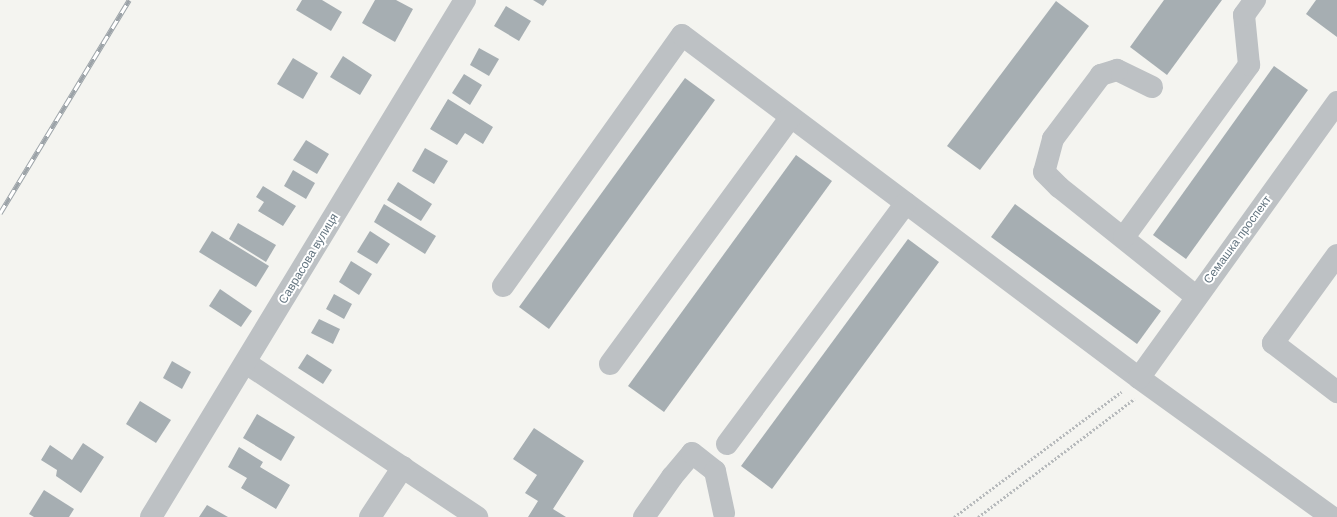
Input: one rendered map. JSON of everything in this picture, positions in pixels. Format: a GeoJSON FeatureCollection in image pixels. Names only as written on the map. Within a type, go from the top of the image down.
{"type":"FeatureCollection","features":[{"type":"Feature","properties":{"kind":"street","name":"Саврасова вулиця"},"geometry":{"type":"LineString","coordinates":[[151,517],[246,364],[465,0]]}},
{"type":"Feature","properties":{"kind":"street"},"geometry":{"type":"LineString","coordinates":[[1124,237],[1249,65],[1244,15],[1255,0]]}},
{"type":"Feature","properties":{"kind":"street"},"geometry":{"type":"LineString","coordinates":[[503,286],[682,35],[1145,382],[1332,517]]}},
{"type":"Feature","properties":{"kind":"street"},"geometry":{"type":"LineString","coordinates":[[1152,88],[1118,70],[1101,75],[1053,139],[1044,172],[1059,187],[1124,237],[1197,297]]}},
{"type":"Feature","properties":{"kind":"street","name":"Семашка проспект"},"geometry":{"type":"LineString","coordinates":[[1145,382],[1197,297],[1337,102]]}},
{"type":"Feature","properties":{"kind":"street"},"geometry":{"type":"LineString","coordinates":[[610,364],[792,117]]}},
{"type":"Feature","properties":{"kind":"street"},"geometry":{"type":"LineString","coordinates":[[727,444],[906,203]]}},
{"type":"Feature","properties":{"kind":"street"},"geometry":{"type":"LineString","coordinates":[[1337,254],[1273,343],[1337,392]]}},
{"type":"Feature","properties":{"kind":"street"},"geometry":{"type":"LineString","coordinates":[[246,364],[477,517]]}},
{"type":"Feature","properties":{"kind":"street"},"geometry":{"type":"LineString","coordinates":[[644,517],[672,477],[692,454],[715,470],[725,516]]}},
{"type":"Feature","properties":{"kind":"street"},"geometry":{"type":"LineString","coordinates":[[370,517],[403,467]]}},
{"type":"Feature","properties":{"kind":"path"},"geometry":{"type":"LineString","coordinates":[[954,517],[1145,382]]}},
{"type":"Feature","properties":{"kind":"path"},"geometry":{"type":"LineString","coordinates":[[978,517],[1145,382]]}},
{"type":"Feature","properties":{"kind":"building"},"geometry":{"type":"Polygon","coordinates":[[[302,0],[322,0],[342,12],[331,31],[296,10],[302,0]]]}},
{"type":"Feature","properties":{"kind":"building"},"geometry":{"type":"Polygon","coordinates":[[[375,0],[396,0],[413,9],[395,42],[362,23],[375,0]]]}},
{"type":"Feature","properties":{"kind":"building"},"geometry":{"type":"Polygon","coordinates":[[[533,0],[547,0],[543,6],[533,0]]]}},
{"type":"Feature","properties":{"kind":"building"},"geometry":{"type":"Polygon","coordinates":[[[1164,0],[1222,0],[1167,75],[1130,47],[1164,0]]]}},
{"type":"Feature","properties":{"kind":"building"},"geometry":{"type":"Polygon","coordinates":[[[1316,0],[1337,0],[1337,37],[1306,14],[1316,0]]]}},
{"type":"Feature","properties":{"kind":"building"},"geometry":{"type":"Polygon","coordinates":[[[1056,1],[1089,26],[980,170],[947,146],[1056,1]]]}},
{"type":"Feature","properties":{"kind":"building"},"geometry":{"type":"Polygon","coordinates":[[[506,6],[531,21],[519,41],[494,26],[506,6]]]}},
{"type":"Feature","properties":{"kind":"building"},"geometry":{"type":"Polygon","coordinates":[[[479,48],[499,59],[489,76],[470,65],[479,48]]]}},
{"type":"Feature","properties":{"kind":"building"},"geometry":{"type":"Polygon","coordinates":[[[343,56],[372,75],[360,95],[330,77],[343,56]]]}},
{"type":"Feature","properties":{"kind":"building"},"geometry":{"type":"Polygon","coordinates":[[[293,58],[318,73],[303,99],[277,84],[293,58]]]}},
{"type":"Feature","properties":{"kind":"building"},"geometry":{"type":"Polygon","coordinates":[[[1274,66],[1308,90],[1186,259],[1153,235],[1274,66]]]}},
{"type":"Feature","properties":{"kind":"building"},"geometry":{"type":"Polygon","coordinates":[[[464,74],[482,85],[470,105],[452,93],[464,74]]]}},
{"type":"Feature","properties":{"kind":"building"},"geometry":{"type":"Polygon","coordinates":[[[685,78],[715,100],[549,329],[519,307],[685,78]]]}},
{"type":"Feature","properties":{"kind":"building"},"geometry":{"type":"Polygon","coordinates":[[[448,99],[493,127],[483,144],[465,133],[457,145],[430,129],[448,99]]]}},
{"type":"Feature","properties":{"kind":"building"},"geometry":{"type":"Polygon","coordinates":[[[306,140],[329,154],[317,174],[293,160],[306,140]]]}},
{"type":"Feature","properties":{"kind":"building"},"geometry":{"type":"Polygon","coordinates":[[[425,148],[448,161],[434,184],[412,171],[425,148]]]}},
{"type":"Feature","properties":{"kind":"building"},"geometry":{"type":"Polygon","coordinates":[[[796,155],[832,181],[664,412],[628,386],[796,155]]]}},
{"type":"Feature","properties":{"kind":"building"},"geometry":{"type":"Polygon","coordinates":[[[293,170],[315,183],[306,199],[284,186],[293,170]]]}},
{"type":"Feature","properties":{"kind":"building"},"geometry":{"type":"Polygon","coordinates":[[[398,182],[432,204],[421,221],[387,200],[398,182]]]}},
{"type":"Feature","properties":{"kind":"building"},"geometry":{"type":"Polygon","coordinates":[[[263,186],[296,206],[283,226],[258,211],[264,202],[256,197],[263,186]]]}},
{"type":"Feature","properties":{"kind":"building"},"geometry":{"type":"Polygon","coordinates":[[[384,204],[436,236],[425,254],[374,222],[384,204]]]}},
{"type":"Feature","properties":{"kind":"building"},"geometry":{"type":"Polygon","coordinates":[[[1015,204],[1161,311],[1137,344],[991,237],[1015,204]]]}},
{"type":"Feature","properties":{"kind":"building"},"geometry":{"type":"Polygon","coordinates":[[[238,223],[276,245],[266,262],[229,239],[238,223]]]}},
{"type":"Feature","properties":{"kind":"building"},"geometry":{"type":"Polygon","coordinates":[[[212,231],[269,266],[256,287],[199,252],[212,231]]]}},
{"type":"Feature","properties":{"kind":"building"},"geometry":{"type":"Polygon","coordinates":[[[370,231],[390,244],[377,264],[357,252],[370,231]]]}},
{"type":"Feature","properties":{"kind":"building"},"geometry":{"type":"Polygon","coordinates":[[[908,239],[939,262],[772,489],[741,466],[908,239]]]}},
{"type":"Feature","properties":{"kind":"building"},"geometry":{"type":"Polygon","coordinates":[[[351,261],[372,274],[359,295],[339,282],[351,261]]]}},
{"type":"Feature","properties":{"kind":"building"},"geometry":{"type":"Polygon","coordinates":[[[220,289],[252,311],[241,327],[209,306],[220,289]]]}},
{"type":"Feature","properties":{"kind":"building"},"geometry":{"type":"Polygon","coordinates":[[[334,294],[352,304],[344,319],[326,309],[334,294]]]}},
{"type":"Feature","properties":{"kind":"building"},"geometry":{"type":"Polygon","coordinates":[[[319,319],[340,329],[333,344],[311,333],[319,319]]]}},
{"type":"Feature","properties":{"kind":"building"},"geometry":{"type":"Polygon","coordinates":[[[307,354],[332,370],[323,384],[298,368],[307,354]]]}},
{"type":"Feature","properties":{"kind":"building"},"geometry":{"type":"Polygon","coordinates":[[[172,361],[191,372],[182,389],[163,378],[172,361]]]}},
{"type":"Feature","properties":{"kind":"building"},"geometry":{"type":"Polygon","coordinates":[[[140,401],[171,420],[156,443],[126,424],[140,401]]]}},
{"type":"Feature","properties":{"kind":"building"},"geometry":{"type":"Polygon","coordinates":[[[257,414],[295,437],[281,461],[243,438],[257,414]]]}},
{"type":"Feature","properties":{"kind":"building"},"geometry":{"type":"Polygon","coordinates":[[[534,428],[584,461],[553,509],[566,517],[528,517],[538,501],[525,493],[537,475],[513,459],[534,428]]]}},
{"type":"Feature","properties":{"kind":"building"},"geometry":{"type":"Polygon","coordinates":[[[83,443],[104,457],[81,493],[56,476],[57,470],[41,460],[50,445],[72,460],[83,443]]]}},
{"type":"Feature","properties":{"kind":"building"},"geometry":{"type":"Polygon","coordinates":[[[239,447],[263,462],[260,467],[290,485],[276,509],[241,488],[247,478],[228,467],[239,447]]]}},
{"type":"Feature","properties":{"kind":"building"},"geometry":{"type":"Polygon","coordinates":[[[44,490],[74,509],[69,517],[34,517],[29,514],[44,490]]]}},
{"type":"Feature","properties":{"kind":"building"},"geometry":{"type":"Polygon","coordinates":[[[207,505],[228,517],[199,517],[207,505]]]}},
{"type":"Feature","properties":{"kind":"railway"},"geometry":{"type":"LineString","coordinates":[[0,213],[129,0]]}}]}
